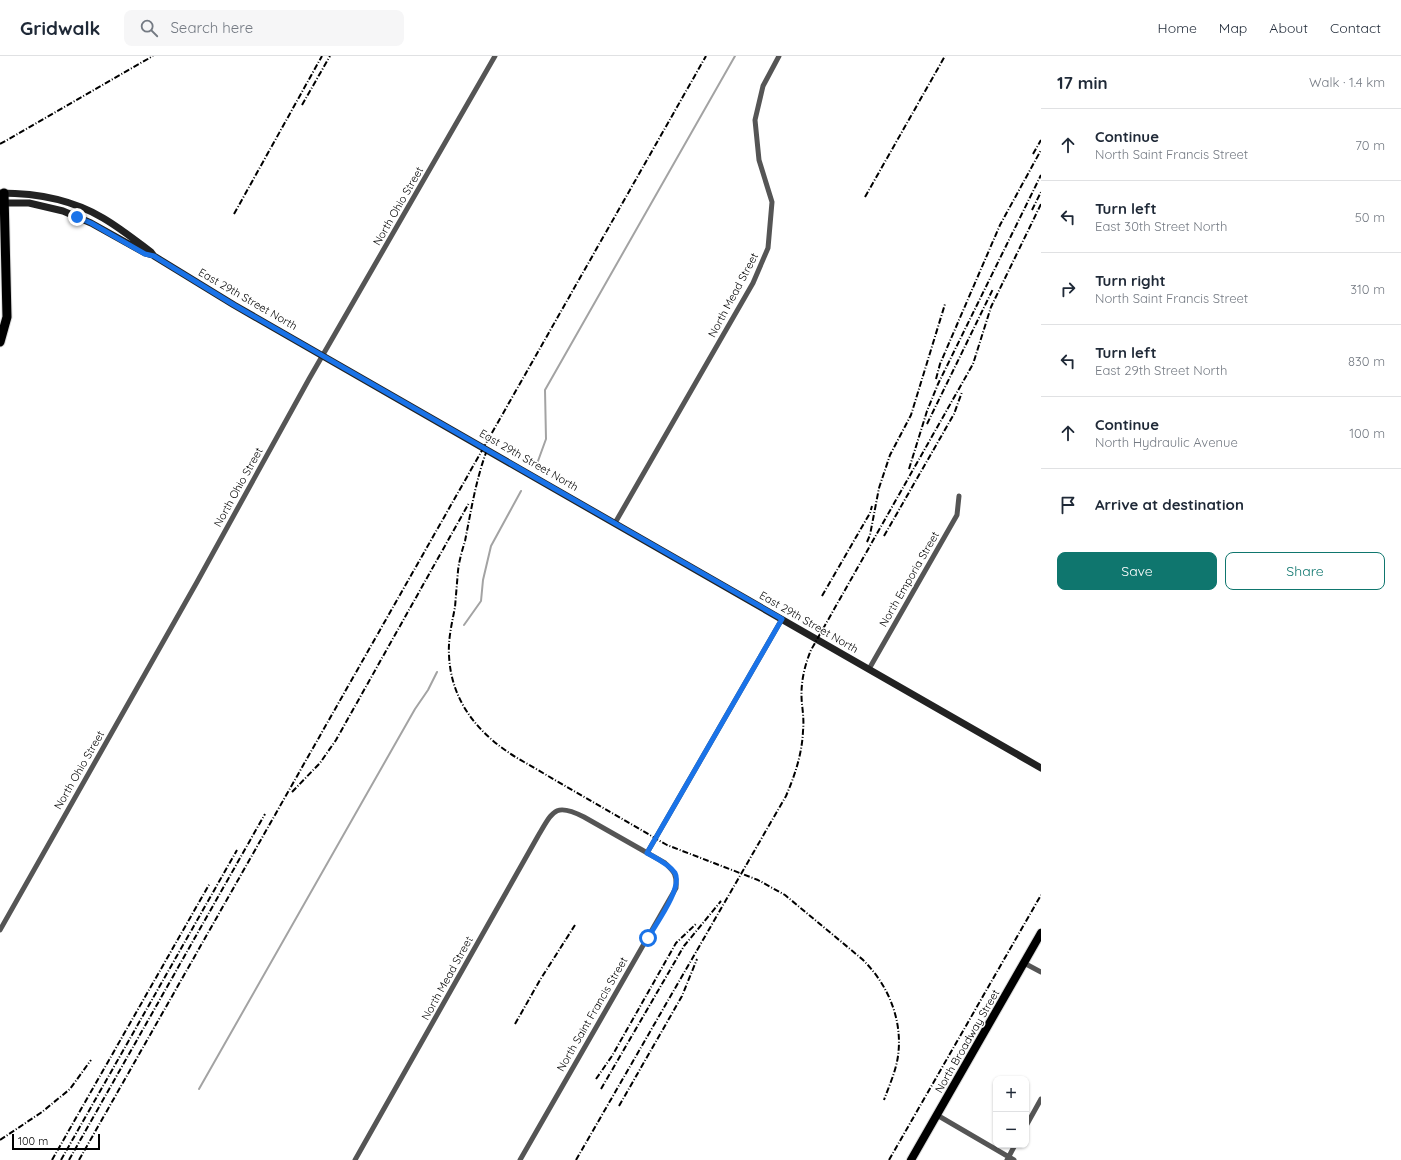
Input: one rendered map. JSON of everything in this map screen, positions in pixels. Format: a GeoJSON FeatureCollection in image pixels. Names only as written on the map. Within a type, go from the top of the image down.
{"type":"FeatureCollection","features":[{"type":"Feature","properties":{"kind":"highway"},"geometry":{"type":"LineString","coordinates":[[0,342],[7,317],[2,193]]}},
{"type":"Feature","properties":{"kind":"main road","name":"North Broadway Street"},"geometry":{"type":"LineString","coordinates":[[911,1160],[1041,933]]}},
{"type":"Feature","properties":{"kind":"street","name":"North Ohio Street"},"geometry":{"type":"LineString","coordinates":[[0,930],[193,589],[323,355],[495,56]]}},
{"type":"Feature","properties":{"kind":"street","name":"North Mead Street"},"geometry":{"type":"LineString","coordinates":[[615,523],[753,283],[768,248],[772,202],[759,160],[755,120],[763,86],[779,56]]}},
{"type":"Feature","properties":{"kind":"street","name":"East 29th Street North"},"geometry":{"type":"LineString","coordinates":[[2,193],[46,196],[91,212],[119,229],[151,252],[154,256],[229,301],[1041,768]]}},
{"type":"Feature","properties":{"kind":"street"},"geometry":{"type":"LineString","coordinates":[[2,203],[29,203],[63,211],[91,223],[145,254],[154,256]]}},
{"type":"Feature","properties":{"kind":"street","name":"North Emporia Street"},"geometry":{"type":"LineString","coordinates":[[869,669],[957,515],[959,496]]}},
{"type":"Feature","properties":{"kind":"street"},"geometry":{"type":"LineString","coordinates":[[647,853],[782,619]]}},
{"type":"Feature","properties":{"kind":"street","name":"North Mead Street"},"geometry":{"type":"LineString","coordinates":[[355,1160],[542,830],[555,812],[563,809],[571,810],[647,853]]}},
{"type":"Feature","properties":{"kind":"street","name":"North Saint Francis Street"},"geometry":{"type":"LineString","coordinates":[[520,1160],[676,888],[676,878],[674,873],[665,863],[647,853]]}},
{"type":"Feature","properties":{"kind":"street"},"geometry":{"type":"LineString","coordinates":[[1024,963],[1041,972]]}},
{"type":"Feature","properties":{"kind":"street"},"geometry":{"type":"LineString","coordinates":[[1029,1121],[1041,1099]]}},
{"type":"Feature","properties":{"kind":"street"},"geometry":{"type":"LineString","coordinates":[[937,1115],[1007,1158],[1014,1160]]}},
{"type":"Feature","properties":{"kind":"street"},"geometry":{"type":"LineString","coordinates":[[1007,1158],[1013,1148]]}},
{"type":"Feature","properties":{"kind":"waterway"},"geometry":{"type":"LineString","coordinates":[[538,461],[546,439],[545,390],[735,56]]}},
{"type":"Feature","properties":{"kind":"waterway"},"geometry":{"type":"LineString","coordinates":[[464,625],[481,601],[483,580],[491,546],[521,491]]}},
{"type":"Feature","properties":{"kind":"waterway"},"geometry":{"type":"LineString","coordinates":[[199,1089],[437,672]]}},
{"type":"Feature","properties":{"kind":"railway"},"geometry":{"type":"LineString","coordinates":[[0,144],[153,56]]}},
{"type":"Feature","properties":{"kind":"railway"},"geometry":{"type":"LineString","coordinates":[[234,214],[322,56]]}},
{"type":"Feature","properties":{"kind":"railway"},"geometry":{"type":"LineString","coordinates":[[302,105],[330,56]]}},
{"type":"Feature","properties":{"kind":"railway"},"geometry":{"type":"LineString","coordinates":[[79,1160],[706,56]]}},
{"type":"Feature","properties":{"kind":"railway"},"geometry":{"type":"LineString","coordinates":[[865,197],[945,56]]}},
{"type":"Feature","properties":{"kind":"railway"},"geometry":{"type":"LineString","coordinates":[[1033,154],[1041,140]]}},
{"type":"Feature","properties":{"kind":"railway"},"geometry":{"type":"LineString","coordinates":[[936,379],[940,364],[1000,225],[1041,150]]}},
{"type":"Feature","properties":{"kind":"railway"},"geometry":{"type":"LineString","coordinates":[[909,469],[927,411],[938,384],[1041,175]]}},
{"type":"Feature","properties":{"kind":"railway"},"geometry":{"type":"LineString","coordinates":[[1032,210],[1041,192]]}},
{"type":"Feature","properties":{"kind":"railway"},"geometry":{"type":"LineString","coordinates":[[576,1160],[786,796],[800,756],[803,724],[802,683],[806,663],[811,650],[973,364],[991,307],[1041,204]]}},
{"type":"Feature","properties":{"kind":"railway"},"geometry":{"type":"LineString","coordinates":[[927,424],[993,289]]}},
{"type":"Feature","properties":{"kind":"railway"},"geometry":{"type":"LineString","coordinates":[[867,542],[870,535],[879,488],[890,455],[911,415],[945,304]]}},
{"type":"Feature","properties":{"kind":"railway"},"geometry":{"type":"LineString","coordinates":[[884,536],[954,414],[962,392]]}},
{"type":"Feature","properties":{"kind":"railway"},"geometry":{"type":"LineString","coordinates":[[487,450],[477,484],[459,564],[455,607],[450,631],[449,655],[451,673],[456,690],[463,705],[472,719],[483,731],[495,743],[509,753],[667,845],[758,880],[785,895],[862,959],[886,991],[896,1016],[899,1043],[898,1056],[884,1100]]}},
{"type":"Feature","properties":{"kind":"railway"},"geometry":{"type":"LineString","coordinates":[[292,792],[320,763],[336,740],[469,503]]}},
{"type":"Feature","properties":{"kind":"railway"},"geometry":{"type":"LineString","coordinates":[[822,596],[870,513],[872,506]]}},
{"type":"Feature","properties":{"kind":"railway"},"geometry":{"type":"LineString","coordinates":[[69,1160],[265,814]]}},
{"type":"Feature","properties":{"kind":"railway"},"geometry":{"type":"LineString","coordinates":[[61,1160],[237,850]]}},
{"type":"Feature","properties":{"kind":"railway"},"geometry":{"type":"LineString","coordinates":[[52,1160],[210,883]]}},
{"type":"Feature","properties":{"kind":"railway"},"geometry":{"type":"LineString","coordinates":[[889,1160],[1041,895]]}},
{"type":"Feature","properties":{"kind":"railway"},"geometry":{"type":"LineString","coordinates":[[601,1089],[684,946],[721,901]]}},
{"type":"Feature","properties":{"kind":"railway"},"geometry":{"type":"LineString","coordinates":[[596,1079],[612,1056],[676,943],[697,923]]}},
{"type":"Feature","properties":{"kind":"railway"},"geometry":{"type":"LineString","coordinates":[[515,1024],[540,980],[575,925]]}},
{"type":"Feature","properties":{"kind":"railway"},"geometry":{"type":"LineString","coordinates":[[619,1106],[682,996],[697,959]]}},
{"type":"Feature","properties":{"kind":"railway"},"geometry":{"type":"LineString","coordinates":[[0,1140],[42,1112],[70,1089],[91,1060]]}},
{"type":"Feature","properties":{"kind":"route"},"geometry":{"type":"LineString","coordinates":[[77,217],[91,223],[145,254],[154,256],[234,305],[479,444],[782,619],[647,853],[665,863],[674,873],[676,880],[676,888],[648,938]]}}]}
